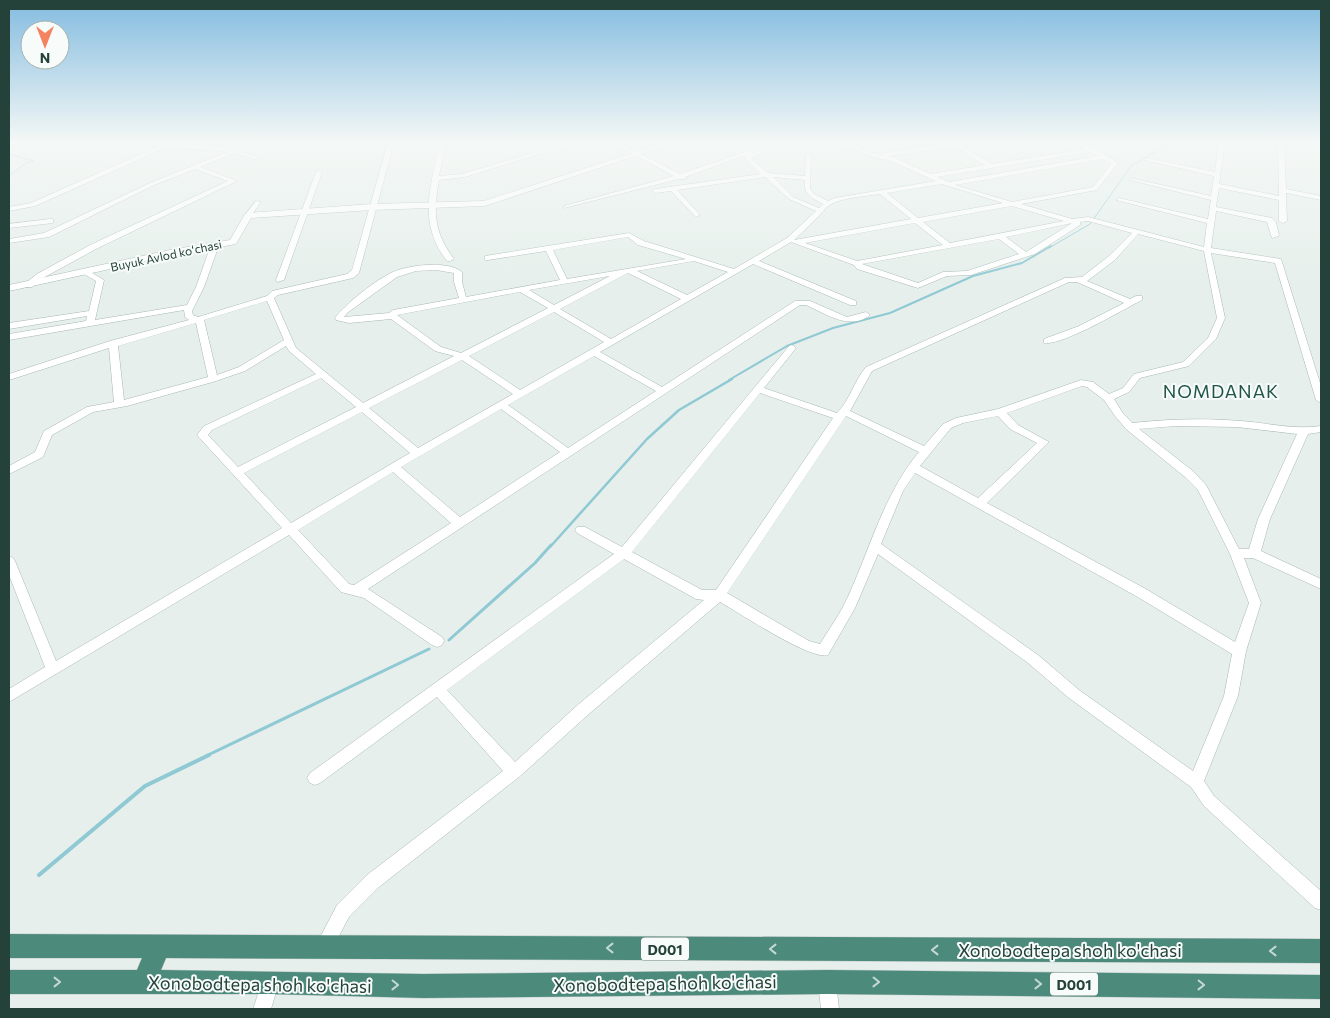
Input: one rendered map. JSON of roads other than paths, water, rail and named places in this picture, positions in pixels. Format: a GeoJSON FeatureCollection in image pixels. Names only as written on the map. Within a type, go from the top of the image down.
{"type":"FeatureCollection","features":[{"type":"Feature","properties":{"kind":"highway","name":"Xonobodtepa shoh ko'chasi"},"geometry":{"type":"LineString","coordinates":[[9,946],[1321,951]]}},
{"type":"Feature","properties":{"kind":"highway"},"geometry":{"type":"LineString","coordinates":[[144,982],[159,946]]}},
{"type":"Feature","properties":{"kind":"highway","name":"Xonobodtepa shoh ko'chasi"},"geometry":{"type":"LineString","coordinates":[[9,982],[270,982],[432,986],[827,982],[1321,987]]}},
{"type":"Feature","properties":{"kind":"street"},"geometry":{"type":"LineString","coordinates":[[9,209],[33,205],[67,190]]}},
{"type":"Feature","properties":{"kind":"street"},"geometry":{"type":"LineString","coordinates":[[9,241],[46,235],[87,214],[144,190]]}},
{"type":"Feature","properties":{"kind":"street"},"geometry":{"type":"LineString","coordinates":[[29,285],[40,276],[93,247],[216,190]]}},
{"type":"Feature","properties":{"kind":"street"},"geometry":{"type":"LineString","coordinates":[[280,280],[314,190]]}},
{"type":"Feature","properties":{"kind":"street"},"geometry":{"type":"LineString","coordinates":[[9,376],[113,343],[200,320],[270,298],[275,294],[350,276],[356,271],[377,190]]}},
{"type":"Feature","properties":{"kind":"street"},"geometry":{"type":"LineString","coordinates":[[434,190],[431,205],[437,244],[450,259]]}},
{"type":"Feature","properties":{"kind":"street"},"geometry":{"type":"LineString","coordinates":[[248,216],[372,207],[489,202],[527,190]]}},
{"type":"Feature","properties":{"kind":"street"},"geometry":{"type":"LineString","coordinates":[[566,207],[631,190]]}},
{"type":"Feature","properties":{"kind":"street"},"geometry":{"type":"LineString","coordinates":[[655,191],[668,190]]}},
{"type":"Feature","properties":{"kind":"street"},"geometry":{"type":"LineString","coordinates":[[673,190],[696,215]]}},
{"type":"Feature","properties":{"kind":"street"},"geometry":{"type":"LineString","coordinates":[[781,190],[791,198],[824,207]]}},
{"type":"Feature","properties":{"kind":"street"},"geometry":{"type":"LineString","coordinates":[[807,190],[824,207]]}},
{"type":"Feature","properties":{"kind":"street"},"geometry":{"type":"LineString","coordinates":[[792,241],[824,207],[844,198],[898,190]]}},
{"type":"Feature","properties":{"kind":"street"},"geometry":{"type":"LineString","coordinates":[[965,190],[1074,221]]}},
{"type":"Feature","properties":{"kind":"street"},"geometry":{"type":"LineString","coordinates":[[9,696],[394,466],[610,342],[792,241],[1092,190]]}},
{"type":"Feature","properties":{"kind":"street"},"geometry":{"type":"LineString","coordinates":[[1169,190],[1270,220],[1275,236]]}},
{"type":"Feature","properties":{"kind":"street"},"geometry":{"type":"LineString","coordinates":[[1108,398],[1126,390],[1137,376],[1186,364],[1212,339],[1221,318],[1207,250],[1217,190]]}},
{"type":"Feature","properties":{"kind":"street"},"geometry":{"type":"LineString","coordinates":[[1235,190],[1283,199]]}},
{"type":"Feature","properties":{"kind":"street"},"geometry":{"type":"LineString","coordinates":[[1283,221],[1283,191],[1321,198]]}},
{"type":"Feature","properties":{"kind":"street"},"geometry":{"type":"LineString","coordinates":[[880,192],[949,246]]}},
{"type":"Feature","properties":{"kind":"street"},"geometry":{"type":"LineString","coordinates":[[1119,200],[1210,222]]}},
{"type":"Feature","properties":{"kind":"street"},"geometry":{"type":"LineString","coordinates":[[248,216],[258,202]]}},
{"type":"Feature","properties":{"kind":"street","name":"Buyuk Avlod koʻchasi"},"geometry":{"type":"LineString","coordinates":[[9,288],[233,242],[248,216]]}},
{"type":"Feature","properties":{"kind":"street"},"geometry":{"type":"LineString","coordinates":[[857,263],[1085,219],[1207,250],[1271,259],[1279,263],[1321,400]]}},
{"type":"Feature","properties":{"kind":"street"},"geometry":{"type":"LineString","coordinates":[[9,226],[50,221]]}},
{"type":"Feature","properties":{"kind":"street"},"geometry":{"type":"LineString","coordinates":[[792,241],[857,263],[860,267],[918,286],[946,274],[968,272],[1032,252],[1077,224],[1074,221]]}},
{"type":"Feature","properties":{"kind":"street"},"geometry":{"type":"LineString","coordinates":[[1079,280],[1112,258],[1136,232]]}},
{"type":"Feature","properties":{"kind":"street"},"geometry":{"type":"LineString","coordinates":[[488,258],[629,235],[634,240],[734,272]]}},
{"type":"Feature","properties":{"kind":"street"},"geometry":{"type":"LineString","coordinates":[[1000,236],[1024,254]]}},
{"type":"Feature","properties":{"kind":"street"},"geometry":{"type":"LineString","coordinates":[[200,320],[190,317],[190,307],[200,287],[215,245]]}},
{"type":"Feature","properties":{"kind":"street"},"geometry":{"type":"LineString","coordinates":[[548,248],[565,282]]}},
{"type":"Feature","properties":{"kind":"street"},"geometry":{"type":"LineString","coordinates":[[393,316],[395,311],[695,259]]}},
{"type":"Feature","properties":{"kind":"street"},"geometry":{"type":"LineString","coordinates":[[752,262],[852,303]]}},
{"type":"Feature","properties":{"kind":"street"},"geometry":{"type":"LineString","coordinates":[[463,299],[458,282],[458,272],[447,267],[435,267],[396,274],[344,311],[339,318],[348,321],[372,316],[393,316],[438,349],[462,356],[520,394]]}},
{"type":"Feature","properties":{"kind":"street"},"geometry":{"type":"LineString","coordinates":[[628,270],[688,299]]}},
{"type":"Feature","properties":{"kind":"street"},"geometry":{"type":"LineString","coordinates":[[238,472],[628,270]]}},
{"type":"Feature","properties":{"kind":"street"},"geometry":{"type":"LineString","coordinates":[[87,272],[100,280],[90,323]]}},
{"type":"Feature","properties":{"kind":"street"},"geometry":{"type":"LineString","coordinates":[[324,947],[335,923],[355,898],[514,772],[585,708],[719,595],[842,415],[864,376],[874,366],[1068,280],[1079,280],[1135,300],[1082,328],[1047,341]]}},
{"type":"Feature","properties":{"kind":"street"},"geometry":{"type":"LineString","coordinates":[[521,289],[610,342]]}},
{"type":"Feature","properties":{"kind":"street"},"geometry":{"type":"LineString","coordinates":[[270,298],[292,349],[417,453]]}},
{"type":"Feature","properties":{"kind":"street"},"geometry":{"type":"LineString","coordinates":[[356,590],[800,302],[846,320],[866,315]]}},
{"type":"Feature","properties":{"kind":"street"},"geometry":{"type":"LineString","coordinates":[[9,337],[190,307]]}},
{"type":"Feature","properties":{"kind":"street"},"geometry":{"type":"LineString","coordinates":[[9,326],[92,313]]}},
{"type":"Feature","properties":{"kind":"street"},"geometry":{"type":"LineString","coordinates":[[200,320],[213,379]]}},
{"type":"Feature","properties":{"kind":"street"},"geometry":{"type":"LineString","coordinates":[[9,470],[39,454],[48,433],[90,410],[213,379],[242,369],[288,341]]}},
{"type":"Feature","properties":{"kind":"street"},"geometry":{"type":"LineString","coordinates":[[113,343],[120,403]]}},
{"type":"Feature","properties":{"kind":"street"},"geometry":{"type":"LineString","coordinates":[[314,778],[624,553],[792,348]]}},
{"type":"Feature","properties":{"kind":"street"},"geometry":{"type":"LineString","coordinates":[[593,352],[663,391]]}},
{"type":"Feature","properties":{"kind":"street"},"geometry":{"type":"LineString","coordinates":[[322,374],[204,430],[202,435],[345,588],[368,594],[437,641]]}},
{"type":"Feature","properties":{"kind":"street"},"geometry":{"type":"LineString","coordinates":[[581,530],[700,595],[719,595],[805,645],[823,650],[848,608],[898,491],[925,451],[947,426],[960,420],[1000,412],[1081,382],[1090,384],[1108,398],[1130,428],[1189,474],[1202,488],[1236,554],[1255,603],[1239,652],[1231,696],[1196,782]]}},
{"type":"Feature","properties":{"kind":"street"},"geometry":{"type":"LineString","coordinates":[[758,389],[842,415],[925,451]]}},
{"type":"Feature","properties":{"kind":"street"},"geometry":{"type":"LineString","coordinates":[[501,405],[568,453]]}},
{"type":"Feature","properties":{"kind":"street"},"geometry":{"type":"LineString","coordinates":[[980,503],[1044,442],[1014,427],[1000,412]]}},
{"type":"Feature","properties":{"kind":"street"},"geometry":{"type":"LineString","coordinates":[[1130,428],[1186,421],[1254,425],[1303,433],[1321,429]]}},
{"type":"Feature","properties":{"kind":"street"},"geometry":{"type":"LineString","coordinates":[[1254,553],[1264,519],[1303,433]]}},
{"type":"Feature","properties":{"kind":"street"},"geometry":{"type":"LineString","coordinates":[[394,466],[459,523]]}},
{"type":"Feature","properties":{"kind":"street"},"geometry":{"type":"LineString","coordinates":[[913,467],[1140,592],[1239,652]]}},
{"type":"Feature","properties":{"kind":"street"},"geometry":{"type":"LineString","coordinates":[[875,546],[1033,659],[1074,694],[1196,782],[1209,801],[1321,902]]}},
{"type":"Feature","properties":{"kind":"street"},"geometry":{"type":"LineString","coordinates":[[1236,554],[1254,553],[1321,584]]}},
{"type":"Feature","properties":{"kind":"street"},"geometry":{"type":"LineString","coordinates":[[9,561],[54,669]]}},
{"type":"Feature","properties":{"kind":"street"},"geometry":{"type":"LineString","coordinates":[[438,689],[514,772]]}},
{"type":"Feature","properties":{"kind":"street"},"geometry":{"type":"LineString","coordinates":[[262,1009],[270,982]]}},
{"type":"Feature","properties":{"kind":"street"},"geometry":{"type":"LineString","coordinates":[[827,982],[830,1009]]}},
{"type":"Feature","properties":{"kind":"waterway"},"geometry":{"type":"LineString","coordinates":[[1049,248],[1090,224],[1114,190]]}},
{"type":"Feature","properties":{"kind":"waterway"},"geometry":{"type":"LineString","coordinates":[[729,380],[787,346],[833,328],[890,313],[973,276],[1022,263],[1051,246]]}},
{"type":"Feature","properties":{"kind":"waterway"},"geometry":{"type":"LineString","coordinates":[[550,547],[647,439],[679,410],[732,379]]}},
{"type":"Feature","properties":{"kind":"waterway"},"geometry":{"type":"LineString","coordinates":[[449,640],[535,563],[551,545]]}},
{"type":"Feature","properties":{"kind":"waterway"},"geometry":{"type":"LineString","coordinates":[[206,756],[429,649]]}},
{"type":"Feature","properties":{"kind":"waterway"},"geometry":{"type":"LineString","coordinates":[[39,875],[145,786],[209,755]]}},
{"type":"Feature","properties":{"kind":"district","name":"NOMDANAK"},"geometry":{"type":"Point","coordinates":[1221,391]}}]}
